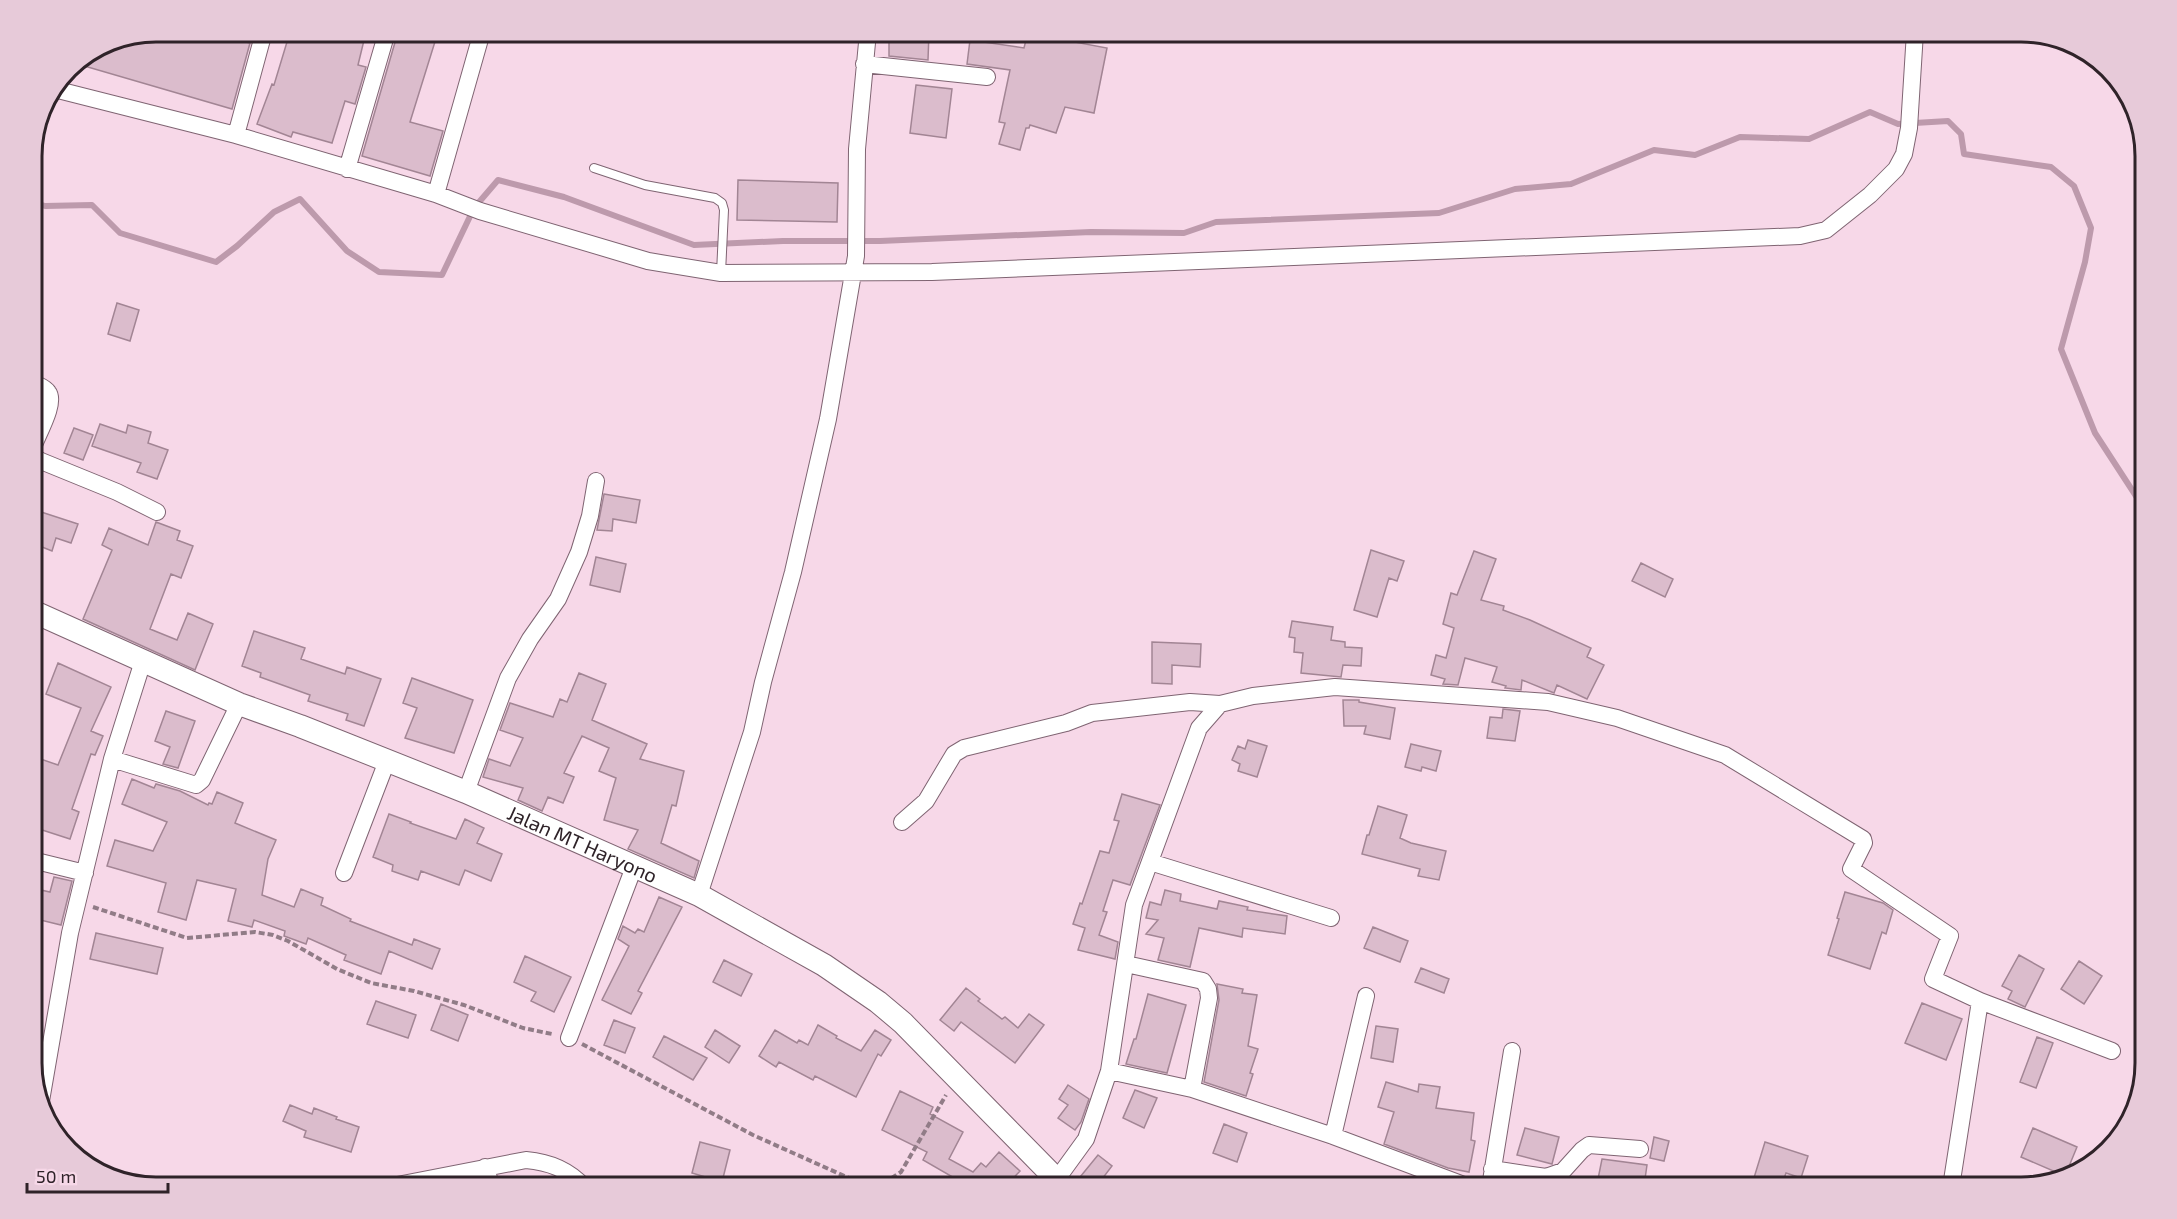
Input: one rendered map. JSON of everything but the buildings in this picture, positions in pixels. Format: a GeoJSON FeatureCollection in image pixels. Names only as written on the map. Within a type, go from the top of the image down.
{"type":"FeatureCollection","features":[{"type":"Feature","properties":{"kind":"main road","name":"Jalan MT Haryono"},"geometry":{"type":"LineString","coordinates":[[42,616],[239,704],[466,792],[699,895],[859,987],[903,1023],[1054,1177]]}},
{"type":"Feature","properties":{"kind":"street"},"geometry":{"type":"LineString","coordinates":[[236,135],[261,42]]}},
{"type":"Feature","properties":{"kind":"street"},"geometry":{"type":"LineString","coordinates":[[347,169],[384,42]]}},
{"type":"Feature","properties":{"kind":"street"},"geometry":{"type":"LineString","coordinates":[[436,194],[479,42]]}},
{"type":"Feature","properties":{"kind":"street"},"geometry":{"type":"LineString","coordinates":[[699,895],[752,732],[793,572],[828,419],[855,264],[857,149],[867,42]]}},
{"type":"Feature","properties":{"kind":"street"},"geometry":{"type":"LineString","coordinates":[[62,90],[236,135],[436,194],[472,208],[648,261],[721,267],[855,264],[944,272],[1800,236],[1826,230],[1870,195],[1896,169],[1904,154],[1909,123],[1914,42]]}},
{"type":"Feature","properties":{"kind":"street"},"geometry":{"type":"LineString","coordinates":[[864,64],[987,77]]}},
{"type":"Feature","properties":{"kind":"street"},"geometry":{"type":"LineString","coordinates":[[42,387],[50,393],[51,399],[42,427]]}},
{"type":"Feature","properties":{"kind":"street"},"geometry":{"type":"LineString","coordinates":[[42,462],[117,492],[157,512]]}},
{"type":"Feature","properties":{"kind":"street"},"geometry":{"type":"LineString","coordinates":[[466,792],[508,678],[530,639],[558,598],[579,552],[590,516],[596,481]]}},
{"type":"Feature","properties":{"kind":"street"},"geometry":{"type":"LineString","coordinates":[[44,1084],[62,977],[78,902],[112,759],[143,661]]}},
{"type":"Feature","properties":{"kind":"street"},"geometry":{"type":"LineString","coordinates":[[902,822],[926,801],[954,754],[964,748],[1066,723],[1092,713],[1190,702],[1220,704],[1253,696],[1335,687],[1548,702],[1617,718],[1725,755],[1863,839],[1864,843],[1851,868],[1950,936],[1933,979],[1980,1001],[2112,1051]]}},
{"type":"Feature","properties":{"kind":"street"},"geometry":{"type":"LineString","coordinates":[[112,759],[196,785],[202,780],[239,704]]}},
{"type":"Feature","properties":{"kind":"street"},"geometry":{"type":"LineString","coordinates":[[1065,1177],[1086,1139],[1110,1071],[1134,905],[1199,728],[1220,704]]}},
{"type":"Feature","properties":{"kind":"street"},"geometry":{"type":"LineString","coordinates":[[344,873],[387,761]]}},
{"type":"Feature","properties":{"kind":"street"},"geometry":{"type":"LineString","coordinates":[[42,862],[85,873]]}},
{"type":"Feature","properties":{"kind":"street"},"geometry":{"type":"LineString","coordinates":[[1150,862],[1331,918]]}},
{"type":"Feature","properties":{"kind":"street"},"geometry":{"type":"LineString","coordinates":[[569,1038],[634,867]]}},
{"type":"Feature","properties":{"kind":"street"},"geometry":{"type":"LineString","coordinates":[[1126,964],[1203,981],[1208,989],[1209,999],[1192,1089]]}},
{"type":"Feature","properties":{"kind":"street"},"geometry":{"type":"LineString","coordinates":[[1333,1136],[1366,996]]}},
{"type":"Feature","properties":{"kind":"street"},"geometry":{"type":"LineString","coordinates":[[1953,1177],[1980,1001]]}},
{"type":"Feature","properties":{"kind":"street"},"geometry":{"type":"LineString","coordinates":[[1491,1177],[1512,1051]]}},
{"type":"Feature","properties":{"kind":"street"},"geometry":{"type":"LineString","coordinates":[[1110,1071],[1192,1089],[1333,1136],[1440,1177]]}},
{"type":"Feature","properties":{"kind":"street"},"geometry":{"type":"LineString","coordinates":[[1492,1169],[1546,1177],[1563,1171],[1589,1145],[1640,1149]]}},
{"type":"Feature","properties":{"kind":"street"},"geometry":{"type":"LineString","coordinates":[[438,1177],[526,1160],[544,1162],[575,1177]]}},
{"type":"Feature","properties":{"kind":"street"},"geometry":{"type":"LineString","coordinates":[[485,1167],[488,1177]]}},
{"type":"Feature","properties":{"kind":"lane"},"geometry":{"type":"LineString","coordinates":[[594,168],[645,185],[715,198],[722,203],[724,223],[721,267]]}},
{"type":"Feature","properties":{"kind":"path"},"geometry":{"type":"LineString","coordinates":[[78,902],[187,938],[255,932],[273,935],[337,969],[370,983],[464,1005],[523,1028],[569,1038],[753,1135],[846,1177]]}},
{"type":"Feature","properties":{"kind":"path"},"geometry":{"type":"LineString","coordinates":[[894,1177],[901,1173],[956,1078]]}},
{"type":"Feature","properties":{"kind":"waterway"},"geometry":{"type":"LineString","coordinates":[[42,205],[92,205],[120,233],[216,262],[274,212],[300,199],[347,251],[379,272],[442,275],[474,208],[498,180],[564,197],[694,245],[783,241],[880,241],[1091,232],[1184,233],[1216,222],[1439,213],[1515,189],[1571,184],[1654,150],[1695,155],[1740,137],[1809,139],[1870,112],[1898,124],[1948,121],[1961,134],[1964,154],[2051,167],[2074,186],[2091,228],[2085,262],[2061,349],[2095,433],[2135,495]]}}]}
